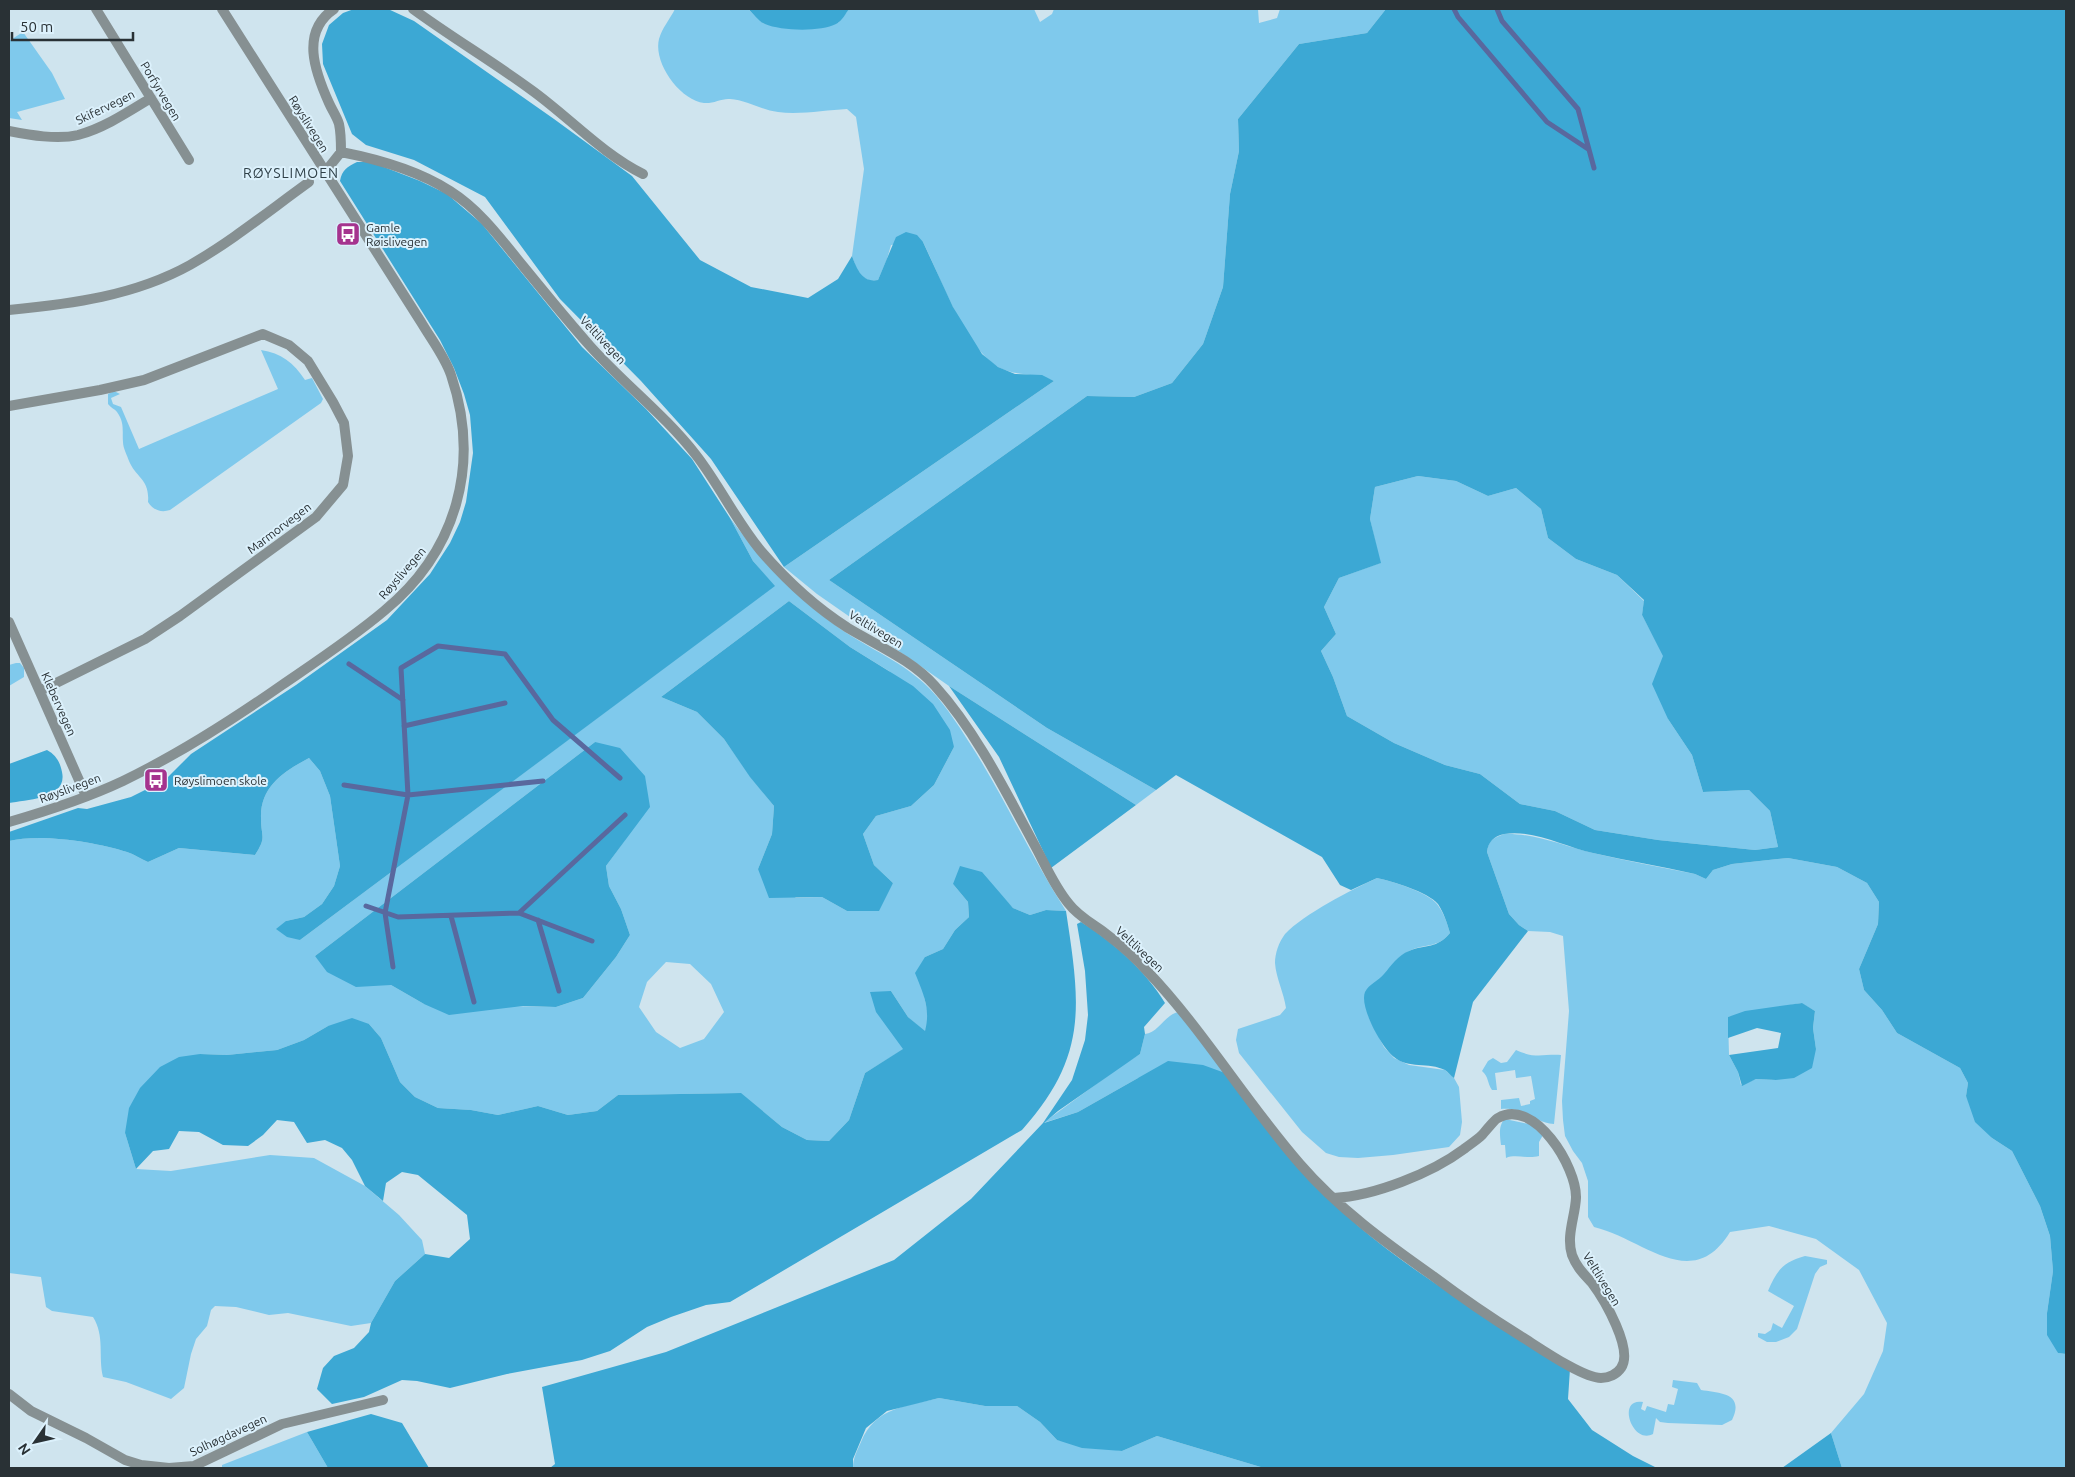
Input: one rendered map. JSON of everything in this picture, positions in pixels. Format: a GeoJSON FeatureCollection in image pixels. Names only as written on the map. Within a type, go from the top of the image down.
{"type":"FeatureCollection","features":[{"type":"Feature","properties":{"kind":"street","name":"Porfyrvegen"},"geometry":{"type":"LineString","coordinates":[[96,9],[189,160]]}},
{"type":"Feature","properties":{"kind":"street","name":"Røyslivegen"},"geometry":{"type":"LineString","coordinates":[[9,822],[122,782],[196,741],[258,702],[386,610],[412,584],[434,554],[447,532],[457,506],[463,471],[465,438],[462,414],[450,373],[421,322],[222,9]]}},
{"type":"Feature","properties":{"kind":"street"},"geometry":{"type":"LineString","coordinates":[[324,172],[341,152],[339,125],[314,65],[312,46],[317,27],[326,14],[334,9]]}},
{"type":"Feature","properties":{"kind":"street"},"geometry":{"type":"LineString","coordinates":[[413,9],[530,89],[626,165],[643,174]]}},
{"type":"Feature","properties":{"kind":"street","name":"Skifervegen"},"geometry":{"type":"LineString","coordinates":[[9,131],[60,137],[77,135],[118,117],[151,98]]}},
{"type":"Feature","properties":{"kind":"street","name":"Veltlivegen"},"geometry":{"type":"LineString","coordinates":[[341,152],[394,166],[447,189],[469,205],[492,227],[597,353],[694,453],[756,545],[783,575],[816,606],[916,669],[938,688],[958,715],[998,778],[1057,887],[1072,909],[1125,949],[1148,972],[1197,1028],[1281,1141],[1305,1170],[1334,1198],[1397,1251],[1507,1328],[1561,1361],[1586,1375],[1602,1378],[1615,1375],[1622,1367],[1625,1356],[1623,1342],[1617,1328],[1595,1286],[1579,1269],[1569,1244],[1576,1196],[1575,1182],[1570,1168],[1562,1152],[1548,1135],[1524,1116],[1502,1116],[1462,1150],[1436,1166],[1367,1194],[1334,1198]]}},
{"type":"Feature","properties":{"kind":"street"},"geometry":{"type":"LineString","coordinates":[[9,310],[60,306],[110,296],[158,280],[189,266],[232,239],[309,182]]}},
{"type":"Feature","properties":{"kind":"street","name":"Marmorvegen"},"geometry":{"type":"LineString","coordinates":[[9,406],[144,380],[263,334],[289,345],[308,361],[344,423],[348,456],[343,485],[325,508],[289,538],[145,639],[40,692]]}},
{"type":"Feature","properties":{"kind":"street","name":"Klebervegen"},"geometry":{"type":"LineString","coordinates":[[9,622],[86,796]]}},
{"type":"Feature","properties":{"kind":"street","name":"Solhøgdavegen"},"geometry":{"type":"LineString","coordinates":[[9,1394],[31,1411],[86,1438],[124,1460],[141,1465],[169,1468],[194,1466],[282,1424],[383,1400]]}},
{"type":"Feature","properties":{"kind":"shaded area"},"geometry":{"type":"Polygon","coordinates":[[[354,9],[388,9],[414,21],[554,119],[632,176],[700,260],[751,287],[808,298],[838,279],[852,256],[858,270],[864,277],[878,280],[896,237],[906,232],[917,235],[923,242],[953,307],[982,354],[998,367],[1015,374],[1042,375],[1054,381],[784,567],[711,459],[641,381],[560,299],[485,197],[414,160],[366,145],[352,134],[323,64],[322,44],[329,25],[343,13],[354,9]]]}},
{"type":"Feature","properties":{"kind":"shaded area"},"geometry":{"type":"Polygon","coordinates":[[[675,9],[748,9],[764,24],[838,23],[849,9],[1034,9],[1040,22],[1052,14],[1054,9],[1258,9],[1259,23],[1277,18],[1280,9],[1386,9],[1367,33],[1299,44],[1238,119],[1239,151],[1230,194],[1223,287],[1203,344],[1172,383],[1134,397],[1087,396],[829,580],[1047,728],[1156,790],[1136,805],[949,686],[817,594],[784,567],[1054,381],[1040,376],[1005,370],[986,357],[974,344],[954,310],[923,242],[891,245],[878,280],[871,281],[864,278],[857,270],[852,256],[864,169],[856,117],[847,109],[786,113],[730,99],[704,103],[686,95],[670,79],[660,59],[658,49],[660,35],[675,9]]]}},
{"type":"Feature","properties":{"kind":"shaded area"},"geometry":{"type":"Polygon","coordinates":[[[748,9],[849,9],[836,24],[829,27],[801,30],[765,24],[748,9]]]}},
{"type":"Feature","properties":{"kind":"shaded area"},"geometry":{"type":"Polygon","coordinates":[[[1386,9],[2066,9],[2066,1354],[2058,1353],[2047,1335],[2047,1313],[2053,1271],[2050,1236],[2040,1206],[2012,1151],[1992,1138],[1975,1122],[1966,1096],[1968,1083],[1960,1068],[1897,1033],[1882,1010],[1864,990],[1859,969],[1878,924],[1879,902],[1867,883],[1837,867],[1788,858],[1732,864],[1713,870],[1706,879],[1695,874],[1593,853],[1538,836],[1515,833],[1497,836],[1490,842],[1487,852],[1509,914],[1519,925],[1528,931],[1473,1002],[1454,1078],[1445,1070],[1432,1066],[1406,1063],[1394,1057],[1373,1027],[1368,1017],[1364,999],[1367,989],[1401,955],[1415,949],[1436,944],[1450,933],[1442,911],[1433,900],[1409,888],[1377,878],[1351,890],[1340,885],[1322,857],[1176,775],[1156,790],[1047,728],[829,580],[1087,396],[1134,397],[1172,383],[1203,344],[1223,287],[1230,194],[1239,151],[1238,119],[1299,44],[1367,33],[1386,9]],[[1418,476],[1375,487],[1370,519],[1381,563],[1339,578],[1324,607],[1336,634],[1321,651],[1347,716],[1394,743],[1445,765],[1480,774],[1520,804],[1555,811],[1595,830],[1658,840],[1755,850],[1778,847],[1770,811],[1749,790],[1703,792],[1692,755],[1668,719],[1652,684],[1663,656],[1642,615],[1644,600],[1617,575],[1576,559],[1548,538],[1541,509],[1516,488],[1488,496],[1456,481],[1418,476]]]}},
{"type":"Feature","properties":{"kind":"shaded area"},"geometry":{"type":"Polygon","coordinates":[[[23,32],[52,73],[65,99],[17,112],[22,120],[9,118],[9,41],[23,32]]]}},
{"type":"Feature","properties":{"kind":"shaded area"},"geometry":{"type":"Polygon","coordinates":[[[357,162],[371,162],[420,181],[447,194],[482,224],[582,347],[646,409],[692,459],[730,518],[753,561],[775,586],[300,940],[287,937],[276,929],[286,921],[304,917],[322,904],[334,886],[340,866],[330,796],[320,771],[309,758],[283,774],[269,788],[262,807],[262,840],[255,855],[179,848],[148,862],[127,852],[84,842],[52,838],[9,841],[9,832],[78,808],[87,809],[131,797],[165,780],[191,754],[296,685],[387,620],[430,574],[450,543],[460,522],[466,502],[473,453],[470,415],[454,368],[440,340],[340,181],[346,169],[357,162]]]}},
{"type":"Feature","properties":{"kind":"shaded area"},"geometry":{"type":"Polygon","coordinates":[[[261,350],[281,356],[305,380],[312,378],[323,399],[321,403],[170,510],[160,511],[155,509],[148,502],[145,483],[132,467],[124,449],[123,427],[120,416],[108,404],[108,394],[114,391],[120,394],[111,398],[113,404],[121,407],[139,449],[278,389],[261,350]]]}},
{"type":"Feature","properties":{"kind":"shaded area"},"geometry":{"type":"Polygon","coordinates":[[[1418,476],[1456,481],[1488,496],[1516,488],[1541,509],[1548,538],[1576,559],[1617,575],[1644,601],[1642,615],[1664,656],[1668,719],[1692,755],[1703,792],[1749,790],[1770,811],[1778,847],[1755,850],[1658,840],[1595,830],[1555,811],[1520,804],[1480,774],[1445,765],[1394,743],[1347,716],[1321,651],[1336,634],[1324,607],[1339,578],[1380,563],[1370,519],[1375,487],[1418,476]]]}},
{"type":"Feature","properties":{"kind":"shaded area"},"geometry":{"type":"Polygon","coordinates":[[[730,518],[754,549],[808,604],[850,636],[898,663],[920,679],[937,696],[976,753],[1066,911],[1046,910],[1030,915],[1013,908],[997,891],[953,884],[968,902],[969,917],[955,930],[943,949],[925,957],[924,996],[929,1018],[925,1032],[908,1017],[891,991],[893,1033],[904,1049],[865,1073],[849,1120],[829,1141],[807,1140],[782,1127],[740,1093],[618,1095],[597,1111],[568,1115],[538,1106],[498,1115],[471,1110],[438,1108],[415,1097],[400,1082],[381,1038],[369,1024],[328,1026],[304,1040],[277,1050],[227,1055],[200,1054],[125,1133],[136,1169],[171,1171],[270,1155],[314,1158],[365,1186],[399,1215],[422,1240],[425,1254],[395,1281],[371,1323],[351,1326],[288,1313],[269,1315],[236,1307],[215,1306],[211,1310],[207,1326],[196,1339],[184,1388],[171,1399],[126,1382],[103,1377],[99,1331],[93,1317],[52,1311],[46,1307],[41,1277],[9,1273],[9,841],[52,838],[84,842],[127,852],[148,862],[179,848],[255,855],[262,840],[262,807],[269,788],[291,768],[309,758],[320,771],[330,796],[340,866],[334,886],[322,904],[304,917],[286,921],[300,940],[774,586],[753,561],[730,518]],[[789,601],[661,697],[697,712],[724,739],[774,806],[772,834],[758,869],[796,898],[822,897],[847,911],[893,883],[874,865],[863,834],[876,816],[911,806],[934,785],[954,747],[889,671],[850,647],[789,601]],[[595,742],[315,956],[391,985],[424,1004],[556,1007],[583,998],[616,957],[630,935],[621,909],[609,886],[606,866],[625,840],[595,742]],[[666,962],[647,982],[639,1007],[656,1032],[680,1048],[704,1039],[724,1012],[711,984],[690,964],[666,962]]]}},
{"type":"Feature","properties":{"kind":"shaded area"},"geometry":{"type":"Polygon","coordinates":[[[789,601],[850,647],[913,686],[933,704],[950,730],[954,747],[934,785],[911,806],[876,816],[863,834],[874,865],[893,883],[879,911],[847,911],[822,897],[769,898],[758,869],[772,834],[774,806],[750,777],[724,739],[697,712],[661,697],[789,601]]]}},
{"type":"Feature","properties":{"kind":"shaded area"},"geometry":{"type":"Polygon","coordinates":[[[20,663],[24,668],[24,677],[9,686],[9,665],[20,663]]]}},
{"type":"Feature","properties":{"kind":"shaded area"},"geometry":{"type":"Polygon","coordinates":[[[949,686],[1136,805],[1051,868],[999,757],[949,686]]]}},
{"type":"Feature","properties":{"kind":"shaded area"},"geometry":{"type":"Polygon","coordinates":[[[595,742],[620,748],[645,776],[650,807],[606,866],[609,886],[621,909],[630,935],[616,957],[583,998],[556,1007],[523,1006],[449,1015],[424,1004],[391,985],[356,987],[327,972],[315,956],[595,742]]]}},
{"type":"Feature","properties":{"kind":"shaded area"},"geometry":{"type":"Polygon","coordinates":[[[47,750],[59,762],[61,768],[62,781],[59,788],[53,793],[35,799],[9,803],[9,764],[47,750]]]}},
{"type":"Feature","properties":{"kind":"shaded area"},"geometry":{"type":"Polygon","coordinates":[[[1504,834],[1538,838],[1593,853],[1695,874],[1706,879],[1713,870],[1732,864],[1788,858],[1837,867],[1867,883],[1879,902],[1878,924],[1859,969],[1864,990],[1882,1010],[1897,1033],[1960,1068],[1968,1083],[1966,1096],[1992,1138],[2012,1151],[2040,1206],[2050,1236],[2053,1271],[2047,1313],[2058,1353],[2066,1354],[2066,1468],[1842,1468],[1831,1433],[1864,1394],[1883,1351],[1887,1323],[1859,1270],[1816,1239],[1769,1226],[1730,1232],[1715,1250],[1700,1259],[1683,1261],[1666,1257],[1613,1233],[1594,1227],[1588,1217],[1588,1181],[1582,1163],[1565,1136],[1563,1120],[1562,1101],[1569,1011],[1563,936],[1550,932],[1528,931],[1519,925],[1509,914],[1487,852],[1490,842],[1504,834]],[[1801,1003],[1728,1017],[1729,1055],[1738,1072],[1741,1085],[1756,1079],[1776,1080],[1816,1049],[1813,1028],[1815,1011],[1801,1003]]]}},
{"type":"Feature","properties":{"kind":"shaded area"},"geometry":{"type":"Polygon","coordinates":[[[960,866],[982,872],[1013,908],[1030,915],[1046,910],[1066,911],[1076,1001],[1074,1027],[1069,1052],[1059,1077],[1044,1103],[1022,1130],[730,1302],[706,1305],[671,1317],[647,1327],[610,1351],[582,1360],[507,1374],[450,1388],[402,1380],[364,1397],[332,1404],[317,1389],[323,1368],[334,1356],[354,1348],[369,1332],[371,1323],[395,1281],[425,1254],[449,1258],[470,1239],[467,1215],[418,1175],[402,1172],[386,1183],[383,1201],[365,1186],[352,1160],[342,1148],[325,1140],[307,1143],[294,1122],[277,1120],[263,1135],[248,1146],[223,1145],[199,1132],[179,1131],[169,1149],[153,1151],[136,1169],[125,1133],[129,1108],[140,1088],[160,1067],[179,1057],[277,1050],[304,1040],[328,1026],[352,1018],[369,1024],[381,1038],[400,1082],[415,1097],[438,1108],[471,1110],[498,1115],[538,1106],[568,1115],[597,1111],[618,1095],[741,1093],[782,1127],[807,1140],[829,1141],[849,1120],[865,1073],[903,1049],[876,1012],[870,992],[891,991],[908,1017],[925,1031],[927,1008],[915,973],[925,957],[943,949],[955,930],[969,917],[968,902],[953,884],[960,866]]]}},
{"type":"Feature","properties":{"kind":"shaded area"},"geometry":{"type":"Polygon","coordinates":[[[1377,878],[1426,895],[1442,911],[1450,933],[1436,944],[1404,954],[1368,990],[1365,994],[1369,1018],[1384,1047],[1394,1058],[1409,1065],[1445,1070],[1454,1078],[1459,1087],[1462,1122],[1460,1135],[1449,1147],[1393,1155],[1358,1158],[1339,1157],[1326,1153],[1302,1132],[1239,1053],[1236,1040],[1238,1029],[1280,1015],[1286,1008],[1275,963],[1278,948],[1285,934],[1293,926],[1316,911],[1377,878]]]}},
{"type":"Feature","properties":{"kind":"shaded area"},"geometry":{"type":"Polygon","coordinates":[[[1081,922],[1105,938],[1128,958],[1148,979],[1165,1003],[1144,1027],[1145,1034],[1140,1054],[1058,1111],[1044,1123],[1078,1112],[1168,1061],[1203,1065],[1225,1073],[1357,1225],[1434,1283],[1570,1369],[1568,1399],[1592,1430],[1633,1456],[1657,1468],[1264,1468],[1157,1436],[1122,1451],[1082,1448],[1057,1440],[1040,1422],[1017,1406],[985,1406],[939,1398],[887,1411],[866,1428],[853,1459],[853,1468],[550,1468],[555,1464],[542,1387],[666,1352],[894,1260],[971,1199],[1043,1123],[1072,1080],[1085,1040],[1088,1015],[1085,971],[1077,924],[1081,922]]]}},
{"type":"Feature","properties":{"kind":"shaded area"},"geometry":{"type":"Polygon","coordinates":[[[1802,1003],[1815,1011],[1813,1028],[1816,1049],[1812,1068],[1794,1078],[1776,1080],[1756,1079],[1742,1086],[1738,1072],[1729,1055],[1778,1048],[1781,1033],[1757,1028],[1728,1038],[1728,1017],[1745,1011],[1802,1003]]]}},
{"type":"Feature","properties":{"kind":"shaded area"},"geometry":{"type":"Polygon","coordinates":[[[1178,1012],[1225,1073],[1138,1078],[1078,1112],[1043,1123],[1140,1054],[1145,1034],[1154,1031],[1169,1017],[1178,1012]]]}},
{"type":"Feature","properties":{"kind":"shaded area"},"geometry":{"type":"Polygon","coordinates":[[[1516,1050],[1534,1055],[1561,1055],[1554,1124],[1541,1121],[1517,1110],[1501,1109],[1501,1100],[1519,1098],[1521,1106],[1530,1104],[1530,1101],[1535,1099],[1531,1076],[1516,1078],[1515,1070],[1495,1073],[1497,1090],[1492,1090],[1482,1071],[1488,1061],[1493,1058],[1501,1063],[1507,1062],[1516,1050]]]}},
{"type":"Feature","properties":{"kind":"shaded area"},"geometry":{"type":"Polygon","coordinates":[[[1505,1119],[1529,1124],[1543,1135],[1539,1142],[1539,1156],[1513,1156],[1506,1158],[1505,1145],[1501,1145],[1500,1134],[1501,1124],[1505,1119]]]}},
{"type":"Feature","properties":{"kind":"shaded area"},"geometry":{"type":"Polygon","coordinates":[[[1805,1256],[1827,1260],[1827,1264],[1820,1267],[1815,1274],[1797,1329],[1789,1337],[1776,1342],[1767,1342],[1758,1337],[1758,1333],[1765,1334],[1771,1330],[1773,1323],[1782,1328],[1794,1306],[1768,1291],[1778,1272],[1786,1264],[1805,1256]]]}},
{"type":"Feature","properties":{"kind":"shaded area"},"geometry":{"type":"Polygon","coordinates":[[[1673,1380],[1697,1383],[1701,1390],[1716,1392],[1733,1399],[1735,1411],[1732,1420],[1722,1425],[1668,1423],[1660,1422],[1656,1418],[1653,1434],[1645,1436],[1639,1433],[1633,1427],[1630,1420],[1630,1406],[1635,1402],[1643,1402],[1641,1409],[1645,1411],[1647,1406],[1666,1412],[1668,1404],[1674,1405],[1678,1389],[1672,1387],[1673,1380]]]}},
{"type":"Feature","properties":{"kind":"shaded area"},"geometry":{"type":"Polygon","coordinates":[[[939,1398],[985,1406],[1017,1406],[1040,1422],[1057,1440],[1122,1451],[1157,1436],[1264,1468],[853,1468],[854,1458],[861,1442],[867,1430],[875,1421],[883,1415],[904,1406],[939,1398]]]}},
{"type":"Feature","properties":{"kind":"shaded area"},"geometry":{"type":"Polygon","coordinates":[[[371,1414],[402,1423],[429,1468],[328,1468],[307,1432],[371,1414]]]}},
{"type":"Feature","properties":{"kind":"shaded area"},"geometry":{"type":"Polygon","coordinates":[[[307,1432],[328,1468],[222,1468],[222,1465],[307,1432]]]}},
{"type":"Feature","properties":{"kind":"shaded area"},"geometry":{"type":"Polygon","coordinates":[[[1831,1433],[1842,1468],[1782,1468],[1831,1433]]]}},
{"type":"Feature","properties":{"kind":"waterway"},"geometry":{"type":"LineString","coordinates":[[1454,9],[1458,17],[1547,122],[1588,149]]}},
{"type":"Feature","properties":{"kind":"waterway"},"geometry":{"type":"LineString","coordinates":[[1497,9],[1502,21],[1578,109],[1594,168]]}},
{"type":"Feature","properties":{"kind":"waterway"},"geometry":{"type":"LineString","coordinates":[[393,967],[385,913],[408,795],[401,668],[438,646],[505,654],[553,720],[620,778]]}},
{"type":"Feature","properties":{"kind":"waterway"},"geometry":{"type":"LineString","coordinates":[[349,664],[403,700]]}},
{"type":"Feature","properties":{"kind":"waterway"},"geometry":{"type":"LineString","coordinates":[[404,726],[505,703]]}},
{"type":"Feature","properties":{"kind":"waterway"},"geometry":{"type":"LineString","coordinates":[[344,785],[408,795],[543,781]]}},
{"type":"Feature","properties":{"kind":"waterway"},"geometry":{"type":"LineString","coordinates":[[519,913],[625,815]]}},
{"type":"Feature","properties":{"kind":"waterway"},"geometry":{"type":"LineString","coordinates":[[366,906],[398,917],[519,913],[592,941]]}},
{"type":"Feature","properties":{"kind":"waterway"},"geometry":{"type":"LineString","coordinates":[[451,916],[474,1002]]}},
{"type":"Feature","properties":{"kind":"waterway"},"geometry":{"type":"LineString","coordinates":[[538,920],[559,991]]}},
{"type":"Feature","properties":{"kind":"place","name":"Gamle Røislivegen"},"geometry":{"type":"Point","coordinates":[348,234]}},
{"type":"Feature","properties":{"kind":"place","name":"Røyslimoen skole"},"geometry":{"type":"Point","coordinates":[156,780]}},
{"type":"Feature","properties":{"kind":"district","name":"RØYSLIMOEN"},"geometry":{"type":"Point","coordinates":[291,173]}}]}
